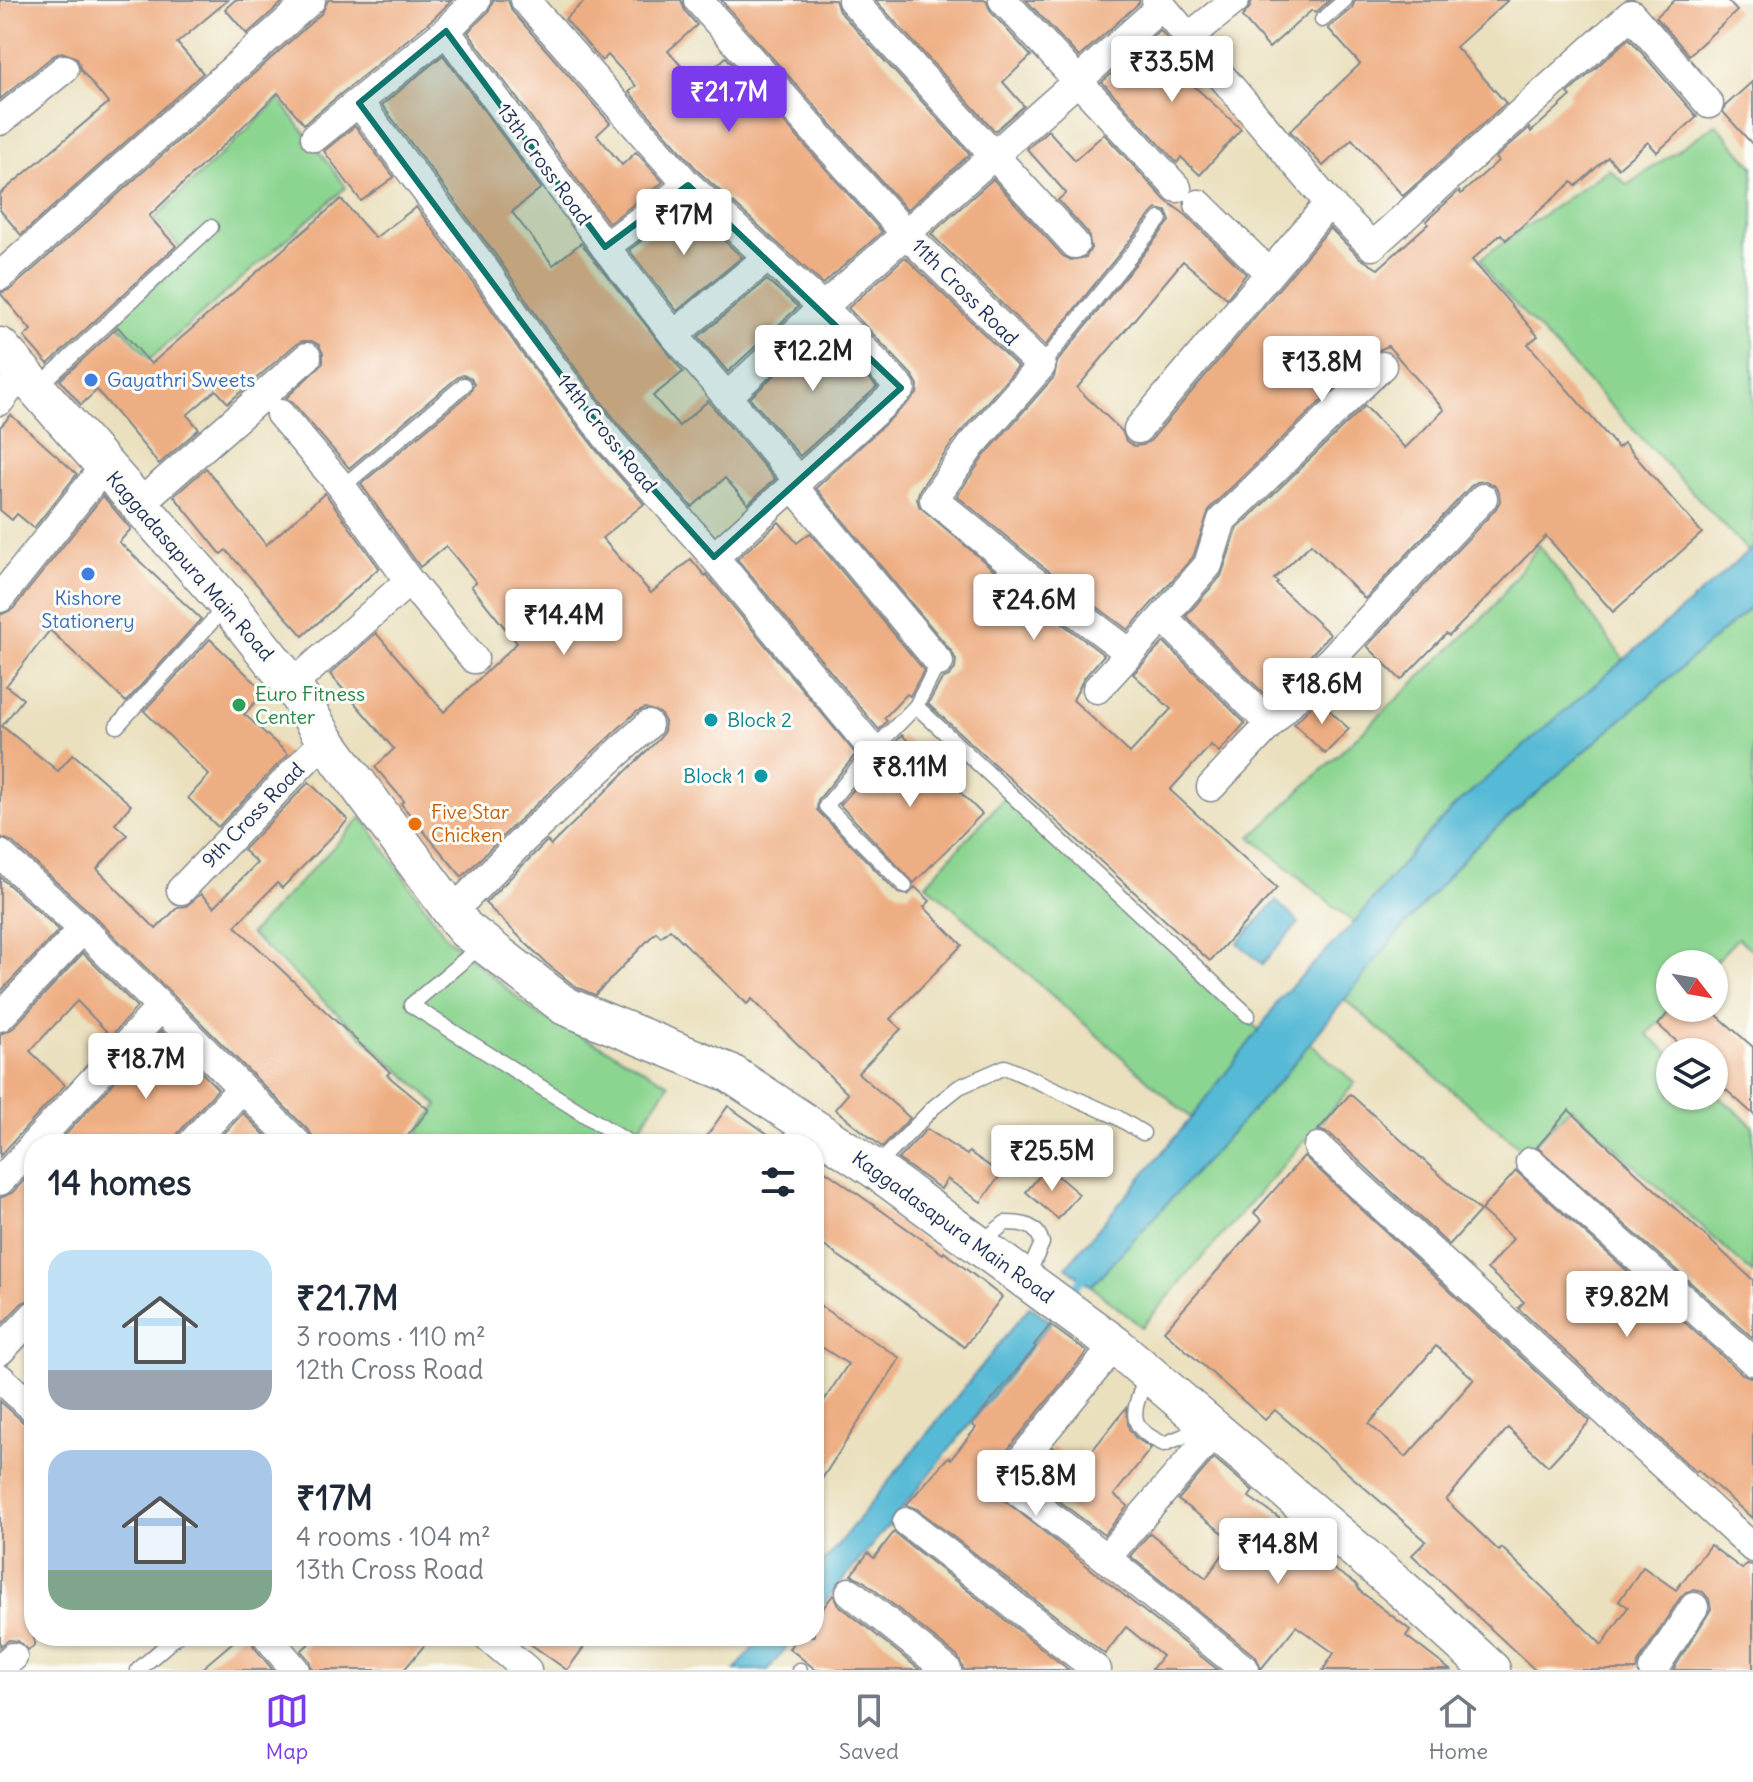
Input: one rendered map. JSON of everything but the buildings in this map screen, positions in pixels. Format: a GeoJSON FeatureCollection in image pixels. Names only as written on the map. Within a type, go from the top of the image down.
{"type":"FeatureCollection","features":[{"type":"Feature","properties":{"kind":"main road","name":"Kaggadasapura Main Road"},"geometry":{"type":"LineString","coordinates":[[15,377],[105,466],[228,605],[292,685],[325,740],[465,929],[565,1006],[730,1073],[822,1134]]}},
{"type":"Feature","properties":{"kind":"main road","name":"Kaggadasapura Main Road"},"geometry":{"type":"LineString","coordinates":[[824,1135],[875,1169],[1115,1345],[1402,1589],[1491,1670]]}},
{"type":"Feature","properties":{"kind":"street"},"geometry":{"type":"LineString","coordinates":[[0,276],[311,0]]}},
{"type":"Feature","properties":{"kind":"street"},"geometry":{"type":"LineString","coordinates":[[315,137],[446,31],[476,0]]}},
{"type":"Feature","properties":{"kind":"street"},"geometry":{"type":"LineString","coordinates":[[525,0],[688,185],[823,307],[901,388],[714,557]]}},
{"type":"Feature","properties":{"kind":"street","name":"11th Cross Road"},"geometry":{"type":"LineString","coordinates":[[698,0],[906,234],[1041,366]]}},
{"type":"Feature","properties":{"kind":"street"},"geometry":{"type":"LineString","coordinates":[[852,0],[1075,244]]}},
{"type":"Feature","properties":{"kind":"street"},"geometry":{"type":"LineString","coordinates":[[1003,0],[1188,196],[1268,272]]}},
{"type":"Feature","properties":{"kind":"street"},"geometry":{"type":"LineString","coordinates":[[1189,37],[1235,0]]}},
{"type":"Feature","properties":{"kind":"street"},"geometry":{"type":"LineString","coordinates":[[728,396],[1159,3],[1329,203],[1372,246],[1631,14],[1709,104]]}},
{"type":"Feature","properties":{"kind":"street","name":"13th Cross Road"},"geometry":{"type":"LineString","coordinates":[[446,31],[605,247],[674,335],[728,396],[939,662]]}},
{"type":"Feature","properties":{"kind":"street"},"geometry":{"type":"LineString","coordinates":[[0,121],[64,69]]}},
{"type":"Feature","properties":{"kind":"street","name":"14th Cross Road"},"geometry":{"type":"LineString","coordinates":[[359,103],[610,441],[714,557],[869,745]]}},
{"type":"Feature","properties":{"kind":"street"},"geometry":{"type":"LineString","coordinates":[[605,247],[688,185]]}},
{"type":"Feature","properties":{"kind":"street"},"geometry":{"type":"LineString","coordinates":[[1138,429],[1329,203]]}},
{"type":"Feature","properties":{"kind":"street"},"geometry":{"type":"LineString","coordinates":[[674,335],[768,257]]}},
{"type":"Feature","properties":{"kind":"street"},"geometry":{"type":"LineString","coordinates":[[139,504],[307,357]]}},
{"type":"Feature","properties":{"kind":"street"},"geometry":{"type":"LineString","coordinates":[[1041,366],[971,446],[934,499],[1026,575],[1130,653]]}},
{"type":"Feature","properties":{"kind":"street"},"geometry":{"type":"LineString","coordinates":[[1097,689],[1208,565],[1222,520],[1382,366]]}},
{"type":"Feature","properties":{"kind":"street"},"geometry":{"type":"LineString","coordinates":[[280,414],[342,487],[409,581],[474,659]]}},
{"type":"Feature","properties":{"kind":"street"},"geometry":{"type":"LineString","coordinates":[[0,598],[105,466]]}},
{"type":"Feature","properties":{"kind":"street"},"geometry":{"type":"LineString","coordinates":[[1211,787],[1483,498]]}},
{"type":"Feature","properties":{"kind":"street"},"geometry":{"type":"LineString","coordinates":[[292,685],[409,581]]}},
{"type":"Feature","properties":{"kind":"street"},"geometry":{"type":"LineString","coordinates":[[1163,617],[1270,724]]}},
{"type":"Feature","properties":{"kind":"street"},"geometry":{"type":"LineString","coordinates":[[452,912],[525,838],[648,725]]}},
{"type":"Feature","properties":{"kind":"street","name":"9th Cross Road"},"geometry":{"type":"LineString","coordinates":[[181,890],[325,740]]}},
{"type":"Feature","properties":{"kind":"street"},"geometry":{"type":"LineString","coordinates":[[0,854],[83,929],[288,1134]]}},
{"type":"Feature","properties":{"kind":"street"},"geometry":{"type":"LineString","coordinates":[[0,1017],[83,929]]}},
{"type":"Feature","properties":{"kind":"street"},"geometry":{"type":"LineString","coordinates":[[43,1134],[160,1008]]}},
{"type":"Feature","properties":{"kind":"street"},"geometry":{"type":"LineString","coordinates":[[200,1134],[241,1089]]}},
{"type":"Feature","properties":{"kind":"street"},"geometry":{"type":"LineString","coordinates":[[1318,1147],[1753,1548]]}},
{"type":"Feature","properties":{"kind":"street"},"geometry":{"type":"LineString","coordinates":[[0,1181],[24,1155]]}},
{"type":"Feature","properties":{"kind":"street"},"geometry":{"type":"LineString","coordinates":[[1530,1162],[1753,1361]]}},
{"type":"Feature","properties":{"kind":"street"},"geometry":{"type":"LineString","coordinates":[[0,1351],[24,1326]]}},
{"type":"Feature","properties":{"kind":"street"},"geometry":{"type":"LineString","coordinates":[[1115,1345],[1004,1481],[1245,1670]]}},
{"type":"Feature","properties":{"kind":"street"},"geometry":{"type":"LineString","coordinates":[[0,1378],[24,1400]]}},
{"type":"Feature","properties":{"kind":"street"},"geometry":{"type":"LineString","coordinates":[[1106,1558],[1211,1424]]}},
{"type":"Feature","properties":{"kind":"street"},"geometry":{"type":"LineString","coordinates":[[907,1522],[1097,1670]]}},
{"type":"Feature","properties":{"kind":"street"},"geometry":{"type":"LineString","coordinates":[[850,1592],[947,1670]]}},
{"type":"Feature","properties":{"kind":"street"},"geometry":{"type":"LineString","coordinates":[[1653,1670],[1694,1607]]}},
{"type":"Feature","properties":{"kind":"street"},"geometry":{"type":"LineString","coordinates":[[499,1646],[527,1670]]}},
{"type":"Feature","properties":{"kind":"lane"},"geometry":{"type":"LineString","coordinates":[[1322,20],[1345,0]]}},
{"type":"Feature","properties":{"kind":"lane"},"geometry":{"type":"LineString","coordinates":[[1041,366],[1160,219]]}},
{"type":"Feature","properties":{"kind":"lane"},"geometry":{"type":"LineString","coordinates":[[15,377],[211,227]]}},
{"type":"Feature","properties":{"kind":"lane"},"geometry":{"type":"LineString","coordinates":[[342,487],[464,385]]}},
{"type":"Feature","properties":{"kind":"lane"},"geometry":{"type":"LineString","coordinates":[[117,726],[228,605]]}},
{"type":"Feature","properties":{"kind":"lane"},"geometry":{"type":"LineString","coordinates":[[905,886],[826,806],[869,745],[916,706],[939,662]]}},
{"type":"Feature","properties":{"kind":"lane"},"geometry":{"type":"LineString","coordinates":[[916,706],[1248,1015]]}},
{"type":"Feature","properties":{"kind":"lane"},"geometry":{"type":"LineString","coordinates":[[483,945],[411,1005],[615,1134]]}},
{"type":"Feature","properties":{"kind":"lane"},"geometry":{"type":"LineString","coordinates":[[875,1169],[934,1107],[959,1087],[1005,1067],[1115,1116],[1143,1133]]}},
{"type":"Feature","properties":{"kind":"lane"},"geometry":{"type":"LineString","coordinates":[[1147,1373],[1137,1401],[1135,1420],[1144,1435],[1164,1444],[1211,1424]]}},
{"type":"Feature","properties":{"kind":"lane"},"geometry":{"type":"LineString","coordinates":[[138,1670],[166,1646]]}},
{"type":"Feature","properties":{"kind":"highlighted area"},"geometry":{"type":"Polygon","coordinates":[[[446,31],[605,247],[688,185],[901,388],[714,557],[610,441],[359,103],[446,31]]]}},
{"type":"Feature","properties":{"kind":"green space"},"geometry":{"type":"Polygon","coordinates":[[[279,99],[346,187],[150,359],[116,321],[186,255],[155,218],[279,99]]]}},
{"type":"Feature","properties":{"kind":"green space"},"geometry":{"type":"Polygon","coordinates":[[[1716,124],[1753,166],[1753,548],[1749,552],[1492,280],[1481,258],[1609,169],[1627,185],[1716,124]]]}},
{"type":"Feature","properties":{"kind":"green space"},"geometry":{"type":"Polygon","coordinates":[[[1539,545],[1625,661],[1457,804],[1414,849],[1354,923],[1251,837],[1490,611],[1539,545]]]}},
{"type":"Feature","properties":{"kind":"green space"},"geometry":{"type":"Polygon","coordinates":[[[1753,605],[1753,951],[1738,938],[1726,950],[1656,950],[1656,1022],[1659,1022],[1647,1034],[1656,1042],[1656,1110],[1728,1110],[1728,1104],[1753,1126],[1753,1274],[1571,1107],[1526,1153],[1344,999],[1470,851],[1753,605]]]}},
{"type":"Feature","properties":{"kind":"green space"},"geometry":{"type":"Polygon","coordinates":[[[1005,797],[1259,1030],[1191,1118],[926,884],[1005,797]]]}},
{"type":"Feature","properties":{"kind":"green space"},"geometry":{"type":"Polygon","coordinates":[[[362,817],[447,938],[538,1015],[669,1084],[636,1134],[417,1134],[438,1105],[250,934],[362,817]]]}},
{"type":"Feature","properties":{"kind":"green space"},"geometry":{"type":"Polygon","coordinates":[[[1310,1043],[1355,1083],[1142,1327],[1091,1286],[1282,1078],[1310,1043]]]}},
{"type":"Feature","properties":{"kind":"water"},"geometry":{"type":"Polygon","coordinates":[[[1753,548],[1753,605],[1470,851],[1393,939],[1282,1078],[1091,1286],[1066,1267],[1191,1118],[1280,998],[1354,923],[1414,849],[1457,804],[1753,548]]]}},
{"type":"Feature","properties":{"kind":"water"},"geometry":{"type":"Polygon","coordinates":[[[1276,901],[1299,923],[1262,964],[1238,943],[1276,901]]]}},
{"type":"Feature","properties":{"kind":"water"},"geometry":{"type":"Polygon","coordinates":[[[1030,1306],[1051,1322],[824,1603],[824,1562],[1030,1306]]]}},
{"type":"Feature","properties":{"kind":"water"},"geometry":{"type":"Polygon","coordinates":[[[755,1646],[788,1646],[768,1670],[735,1670],[755,1646]]]}},
{"type":"Feature","properties":{"kind":"waterway"},"geometry":{"type":"LineString","coordinates":[[1065,1299],[1087,1272]]}},
{"type":"Feature","properties":{"kind":"place","name":"Gayathri Sweets"},"geometry":{"type":"Point","coordinates":[91,380]}},
{"type":"Feature","properties":{"kind":"place","name":"Kishore Stationery"},"geometry":{"type":"Point","coordinates":[88,574]}},
{"type":"Feature","properties":{"kind":"place","name":"Euro Fitness Center"},"geometry":{"type":"Point","coordinates":[239,705]}},
{"type":"Feature","properties":{"kind":"place","name":"Block 2"},"geometry":{"type":"Point","coordinates":[711,720]}},
{"type":"Feature","properties":{"kind":"place","name":"Block 1"},"geometry":{"type":"Point","coordinates":[761,776]}},
{"type":"Feature","properties":{"kind":"place","name":"Five Star Chicken"},"geometry":{"type":"Point","coordinates":[415,824]}}]}
